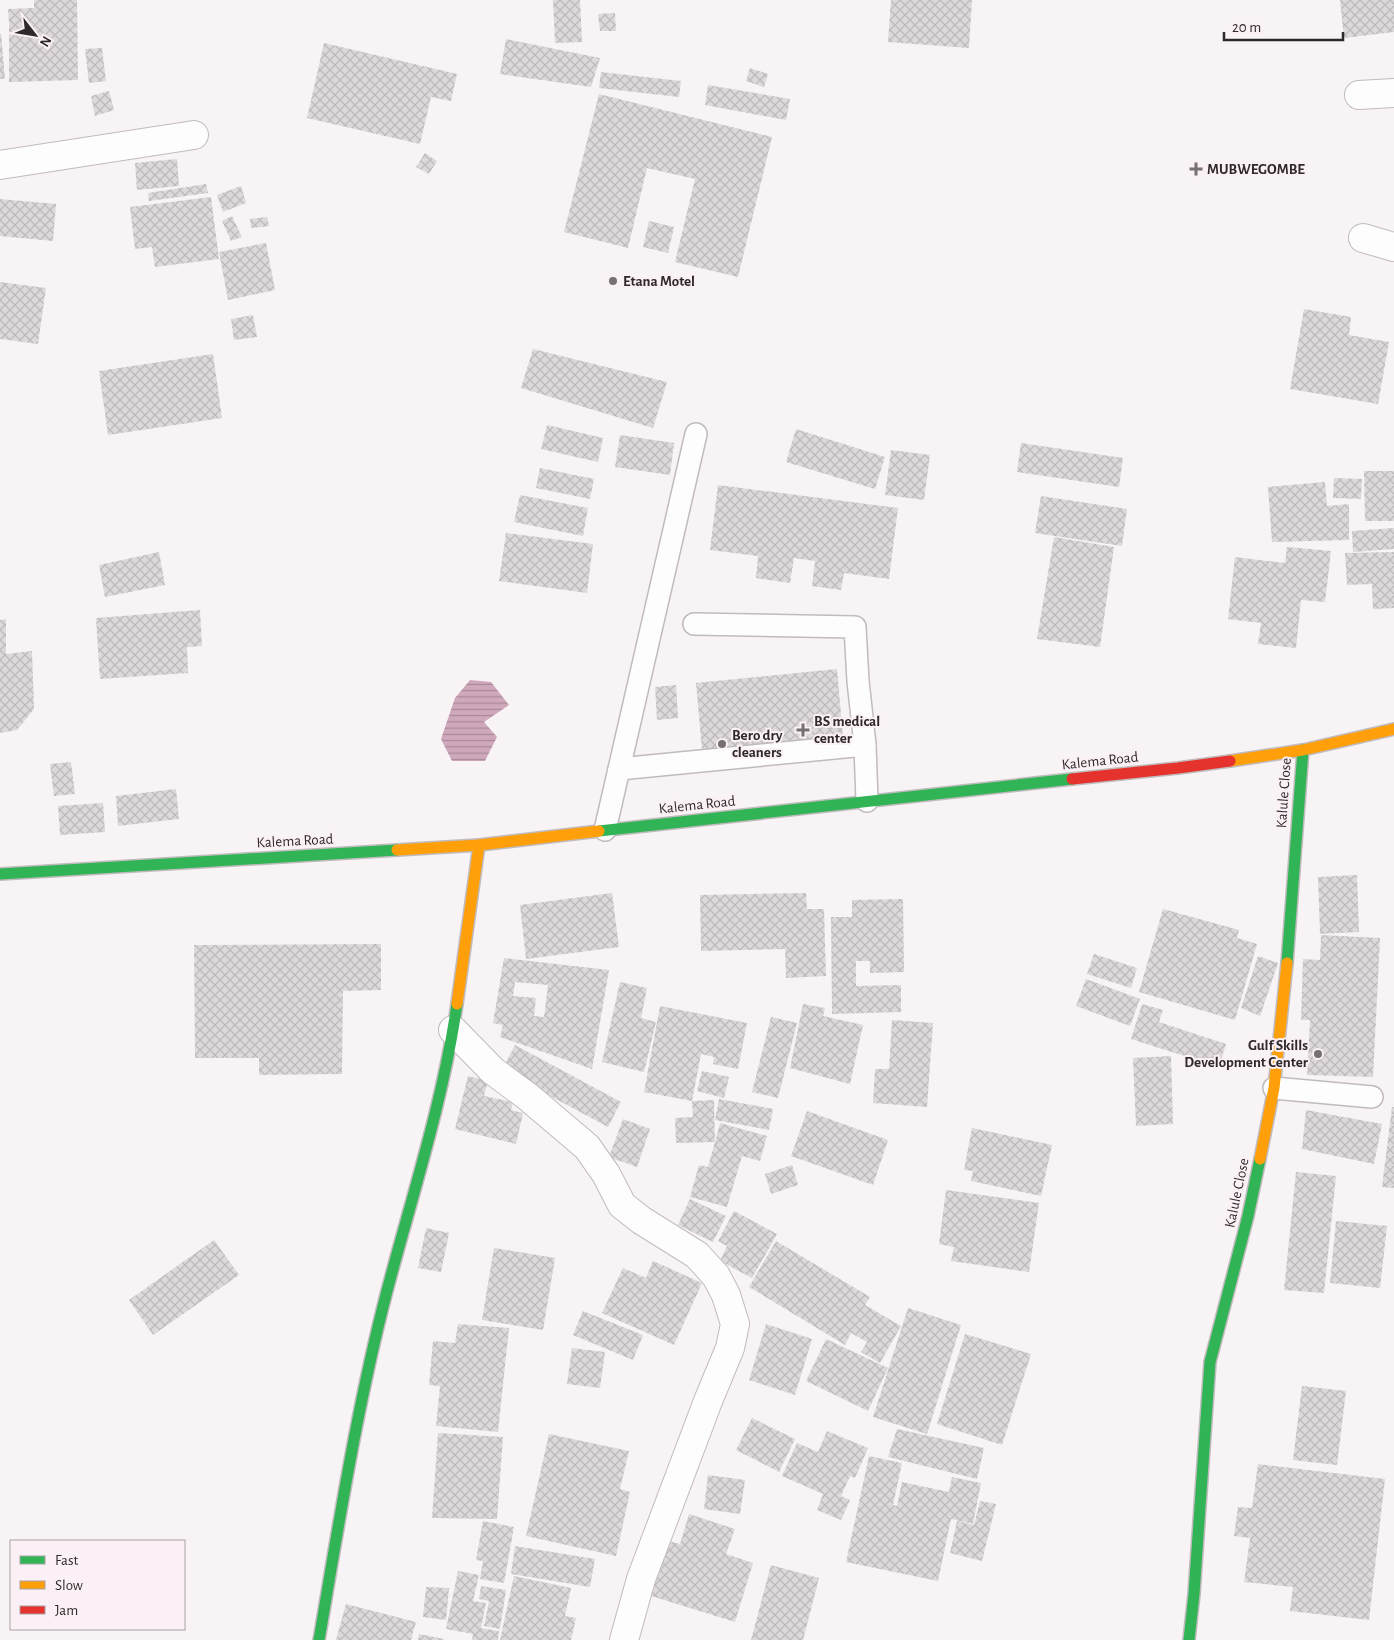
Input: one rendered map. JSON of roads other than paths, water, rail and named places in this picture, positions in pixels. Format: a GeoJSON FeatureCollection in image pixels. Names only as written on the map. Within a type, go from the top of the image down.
{"type":"FeatureCollection","features":[{"type":"Feature","properties":{"kind":"street"},"geometry":{"type":"LineString","coordinates":[[1359,95],[1394,94]]}},
{"type":"Feature","properties":{"kind":"street"},"geometry":{"type":"LineString","coordinates":[[0,165],[194,135]]}},
{"type":"Feature","properties":{"kind":"street"},"geometry":{"type":"LineString","coordinates":[[1363,238],[1394,246]]}},
{"type":"Feature","properties":{"kind":"street","name":"Kalema Road"},"geometry":{"type":"LineString","coordinates":[[0,874],[478,845],[1178,768],[1302,750],[1394,729]]}},
{"type":"Feature","properties":{"kind":"street","name":"Kalule Close"},"geometry":{"type":"LineString","coordinates":[[1189,1640],[1194,1594],[1210,1362],[1248,1216],[1274,1088],[1286,988],[1302,750]]}},
{"type":"Feature","properties":{"kind":"street"},"geometry":{"type":"LineString","coordinates":[[319,1640],[362,1394],[387,1291],[425,1156],[453,1030],[478,845]]}},
{"type":"Feature","properties":{"kind":"street"},"geometry":{"type":"LineString","coordinates":[[453,1030],[493,1072],[527,1096],[587,1147],[606,1174],[622,1205],[641,1220],[697,1255],[716,1276],[726,1294],[735,1324],[730,1348],[641,1579],[624,1640]]}},
{"type":"Feature","properties":{"kind":"lane"},"geometry":{"type":"LineString","coordinates":[[605,830],[696,434]]}},
{"type":"Feature","properties":{"kind":"lane"},"geometry":{"type":"LineString","coordinates":[[694,624],[855,627],[858,681],[866,745],[867,801]]}},
{"type":"Feature","properties":{"kind":"lane"},"geometry":{"type":"LineString","coordinates":[[619,769],[866,745]]}},
{"type":"Feature","properties":{"kind":"lane"},"geometry":{"type":"LineString","coordinates":[[1274,1088],[1372,1097]]}},
{"type":"Feature","properties":{"kind":"place","name":"MUBWEGOMBE"},"geometry":{"type":"Point","coordinates":[1196,169]}},
{"type":"Feature","properties":{"kind":"place","name":"Etana Motel"},"geometry":{"type":"Point","coordinates":[613,281]}},
{"type":"Feature","properties":{"kind":"place","name":"BS medical center"},"geometry":{"type":"Point","coordinates":[803,730]}},
{"type":"Feature","properties":{"kind":"place","name":"Bero dry cleaners"},"geometry":{"type":"Point","coordinates":[722,744]}},
{"type":"Feature","properties":{"kind":"place","name":"Gulf Skills Development Center"},"geometry":{"type":"Point","coordinates":[1318,1054]}}]}
